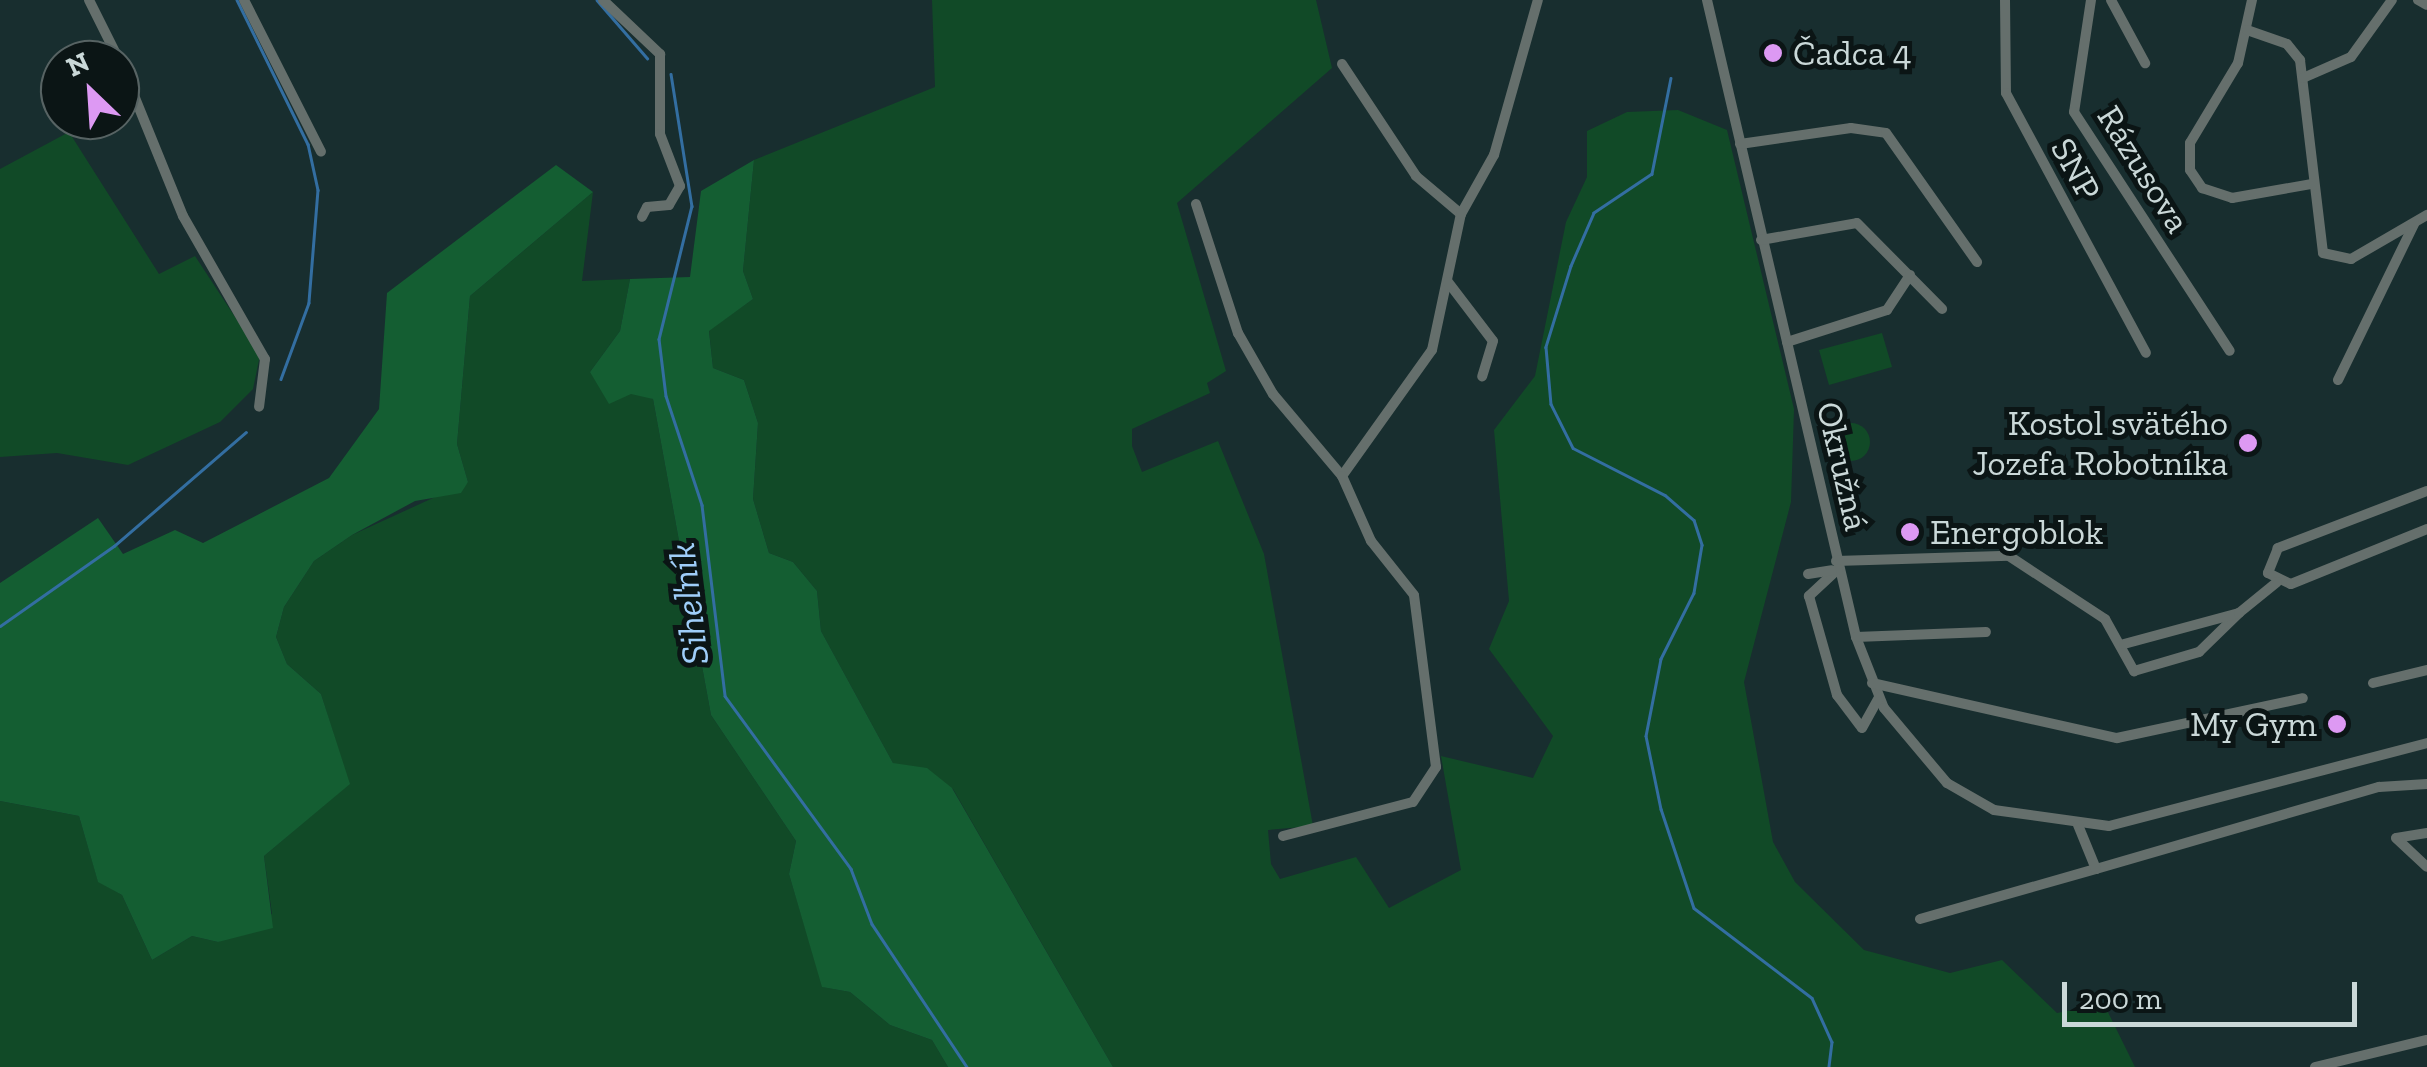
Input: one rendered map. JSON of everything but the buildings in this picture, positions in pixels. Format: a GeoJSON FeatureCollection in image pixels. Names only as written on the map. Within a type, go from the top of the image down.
{"type":"FeatureCollection","features":[{"type":"Feature","properties":{"kind":"street"},"geometry":{"type":"LineString","coordinates":[[89,0],[109,40]]}},
{"type":"Feature","properties":{"kind":"street"},"geometry":{"type":"LineString","coordinates":[[244,0],[321,152]]}},
{"type":"Feature","properties":{"kind":"street"},"geometry":{"type":"LineString","coordinates":[[603,0],[660,54],[660,134],[680,186],[670,206],[647,206],[642,217]]}},
{"type":"Feature","properties":{"kind":"street"},"geometry":{"type":"LineString","coordinates":[[1342,476],[1432,350],[1461,214],[1494,155],[1538,0]]}},
{"type":"Feature","properties":{"kind":"street","name":"Okružná"},"geometry":{"type":"LineString","coordinates":[[1707,0],[1856,637],[1879,697],[1947,783],[1994,810],[2078,825],[2130,823],[2427,743]]}},
{"type":"Feature","properties":{"kind":"street","name":"SNP"},"geometry":{"type":"LineString","coordinates":[[2005,0],[2006,93],[2146,353]]}},
{"type":"Feature","properties":{"kind":"street","name":"Rázusova"},"geometry":{"type":"LineString","coordinates":[[2091,0],[2074,112],[2230,351]]}},
{"type":"Feature","properties":{"kind":"street"},"geometry":{"type":"LineString","coordinates":[[2110,0],[2145,63]]}},
{"type":"Feature","properties":{"kind":"street"},"geometry":{"type":"LineString","coordinates":[[2252,0],[2247,30],[2190,143],[2190,170],[2202,188],[2232,198],[2311,184]]}},
{"type":"Feature","properties":{"kind":"street"},"geometry":{"type":"LineString","coordinates":[[2303,78],[2351,57],[2392,0]]}},
{"type":"Feature","properties":{"kind":"street"},"geometry":{"type":"LineString","coordinates":[[2418,0],[2427,5]]}},
{"type":"Feature","properties":{"kind":"street"},"geometry":{"type":"LineString","coordinates":[[2247,30],[2292,48],[2303,78],[2316,242],[2335,260],[2427,215]]}},
{"type":"Feature","properties":{"kind":"street"},"geometry":{"type":"LineString","coordinates":[[1342,64],[1416,176],[1461,214]]}},
{"type":"Feature","properties":{"kind":"street"},"geometry":{"type":"LineString","coordinates":[[140,110],[183,216],[266,359],[259,407]]}},
{"type":"Feature","properties":{"kind":"street"},"geometry":{"type":"LineString","coordinates":[[1740,144],[1851,128],[1886,133],[1976,262]]}},
{"type":"Feature","properties":{"kind":"street"},"geometry":{"type":"LineString","coordinates":[[1196,204],[1238,333],[1273,394],[1342,476],[1371,541],[1414,596],[1436,767],[1412,802],[1283,836]]}},
{"type":"Feature","properties":{"kind":"street"},"geometry":{"type":"LineString","coordinates":[[1761,240],[1852,220],[1942,309]]}},
{"type":"Feature","properties":{"kind":"street"},"geometry":{"type":"LineString","coordinates":[[2338,380],[2415,222]]}},
{"type":"Feature","properties":{"kind":"street"},"geometry":{"type":"LineString","coordinates":[[1787,342],[1887,310],[1910,275]]}},
{"type":"Feature","properties":{"kind":"street"},"geometry":{"type":"LineString","coordinates":[[1448,282],[1493,341],[1482,376]]}},
{"type":"Feature","properties":{"kind":"street"},"geometry":{"type":"LineString","coordinates":[[2277,582],[2268,573],[2278,548],[2427,492]]}},
{"type":"Feature","properties":{"kind":"street"},"geometry":{"type":"LineString","coordinates":[[1808,574],[1837,565],[2009,556],[2104,619],[2142,671],[2200,652],[2238,613],[2277,582],[2427,529]]}},
{"type":"Feature","properties":{"kind":"street"},"geometry":{"type":"LineString","coordinates":[[1837,565],[1809,596],[1837,695],[1862,728],[1879,697]]}},
{"type":"Feature","properties":{"kind":"street"},"geometry":{"type":"LineString","coordinates":[[2124,644],[2238,613]]}},
{"type":"Feature","properties":{"kind":"street"},"geometry":{"type":"LineString","coordinates":[[1856,637],[1986,632]]}},
{"type":"Feature","properties":{"kind":"street"},"geometry":{"type":"LineString","coordinates":[[2374,684],[2427,670]]}},
{"type":"Feature","properties":{"kind":"street"},"geometry":{"type":"LineString","coordinates":[[1872,683],[2117,738],[2303,698]]}},
{"type":"Feature","properties":{"kind":"street"},"geometry":{"type":"LineString","coordinates":[[1920,919],[2379,787],[2427,784]]}},
{"type":"Feature","properties":{"kind":"street"},"geometry":{"type":"LineString","coordinates":[[2078,825],[2096,870]]}},
{"type":"Feature","properties":{"kind":"street"},"geometry":{"type":"LineString","coordinates":[[2427,833],[2396,838],[2427,867]]}},
{"type":"Feature","properties":{"kind":"street"},"geometry":{"type":"LineString","coordinates":[[2315,1067],[2427,1040]]}},
{"type":"Feature","properties":{"kind":"green space"},"geometry":{"type":"Polygon","coordinates":[[[932,0],[1316,0],[1332,68],[1177,203],[1226,371],[1207,383],[1210,393],[1132,429],[1132,446],[1142,472],[1218,441],[1264,554],[1313,826],[1268,830],[1271,864],[1280,879],[1356,857],[1389,908],[1461,870],[1441,756],[1533,778],[1553,736],[1489,649],[1509,601],[1494,430],[1535,376],[1566,222],[1587,177],[1587,131],[1627,112],[1678,110],[1727,130],[1794,409],[1791,502],[1744,682],[1773,842],[1795,882],[1864,950],[1950,973],[2002,960],[2057,1013],[2104,1004],[2135,1067],[1113,1067],[953,789],[893,763],[821,631],[817,591],[793,562],[769,553],[753,499],[758,423],[744,380],[713,368],[709,330],[753,299],[743,271],[754,160],[935,87],[932,0]]]}},
{"type":"Feature","properties":{"kind":"green space"},"geometry":{"type":"Polygon","coordinates":[[[54,140],[74,140],[159,274],[195,256],[260,355],[253,389],[220,422],[128,465],[57,453],[0,457],[0,169],[54,140]]]}},
{"type":"Feature","properties":{"kind":"green space"},"geometry":{"type":"Polygon","coordinates":[[[754,160],[743,271],[753,299],[709,331],[713,368],[744,380],[758,423],[753,499],[769,553],[793,562],[817,591],[821,631],[893,763],[927,768],[952,788],[1113,1067],[948,1067],[932,1040],[890,1025],[850,992],[822,987],[789,874],[796,841],[711,715],[653,399],[631,394],[609,404],[590,372],[620,331],[630,279],[690,277],[701,191],[754,160]]]}},
{"type":"Feature","properties":{"kind":"green space"},"geometry":{"type":"Polygon","coordinates":[[[556,165],[593,192],[470,296],[457,444],[468,482],[461,493],[415,501],[352,535],[314,561],[284,607],[276,637],[287,664],[321,694],[350,784],[264,856],[273,928],[218,942],[192,936],[152,960],[122,895],[98,882],[79,816],[0,801],[0,583],[98,518],[123,554],[175,530],[203,543],[329,478],[379,409],[387,293],[556,165]]]}},
{"type":"Feature","properties":{"kind":"green space"},"geometry":{"type":"Polygon","coordinates":[[[593,192],[582,281],[630,279],[620,331],[590,372],[653,399],[711,715],[796,841],[789,874],[823,987],[850,992],[890,1025],[932,1040],[948,1067],[0,1067],[0,801],[79,816],[98,881],[122,895],[152,960],[192,936],[218,942],[272,914],[264,856],[349,784],[321,694],[287,664],[276,637],[284,607],[314,561],[352,535],[468,482],[457,444],[470,296],[593,192]]]}},
{"type":"Feature","properties":{"kind":"green space"},"geometry":{"type":"Polygon","coordinates":[[[1882,333],[1892,367],[1829,385],[1819,350],[1882,333]]]}},
{"type":"Feature","properties":{"kind":"green space"},"geometry":{"type":"Polygon","coordinates":[[[1851,423],[1864,429],[1870,442],[1864,455],[1851,461],[1838,455],[1832,442],[1838,429],[1851,423]]]}},
{"type":"Feature","properties":{"kind":"waterway"},"geometry":{"type":"LineString","coordinates":[[237,0],[308,144],[318,190],[309,303],[281,379]]}},
{"type":"Feature","properties":{"kind":"waterway","name":"Siheľník"},"geometry":{"type":"LineString","coordinates":[[597,0],[647,58]]}},
{"type":"Feature","properties":{"kind":"waterway","name":"Siheľník"},"geometry":{"type":"LineString","coordinates":[[671,74],[692,206],[659,339],[666,396],[702,505],[725,696],[851,869],[872,924],[967,1067]]}},
{"type":"Feature","properties":{"kind":"waterway"},"geometry":{"type":"LineString","coordinates":[[1671,78],[1652,174],[1594,213],[1571,266],[1546,347],[1551,404],[1573,448],[1665,495],[1694,520],[1702,545],[1694,593],[1661,659],[1646,736],[1661,809],[1694,908],[1812,998],[1832,1042],[1829,1067]]}},
{"type":"Feature","properties":{"kind":"waterway"},"geometry":{"type":"LineString","coordinates":[[0,626],[114,546],[246,432]]}},
{"type":"Feature","properties":{"kind":"place","name":"Čadca 4"},"geometry":{"type":"Point","coordinates":[1773,53]}},
{"type":"Feature","properties":{"kind":"place","name":"Kostol svätého Jozefa Robotníka"},"geometry":{"type":"Point","coordinates":[2248,443]}},
{"type":"Feature","properties":{"kind":"place","name":"Energoblok"},"geometry":{"type":"Point","coordinates":[1910,532]}},
{"type":"Feature","properties":{"kind":"place","name":"My Gym"},"geometry":{"type":"Point","coordinates":[2337,724]}}]}
